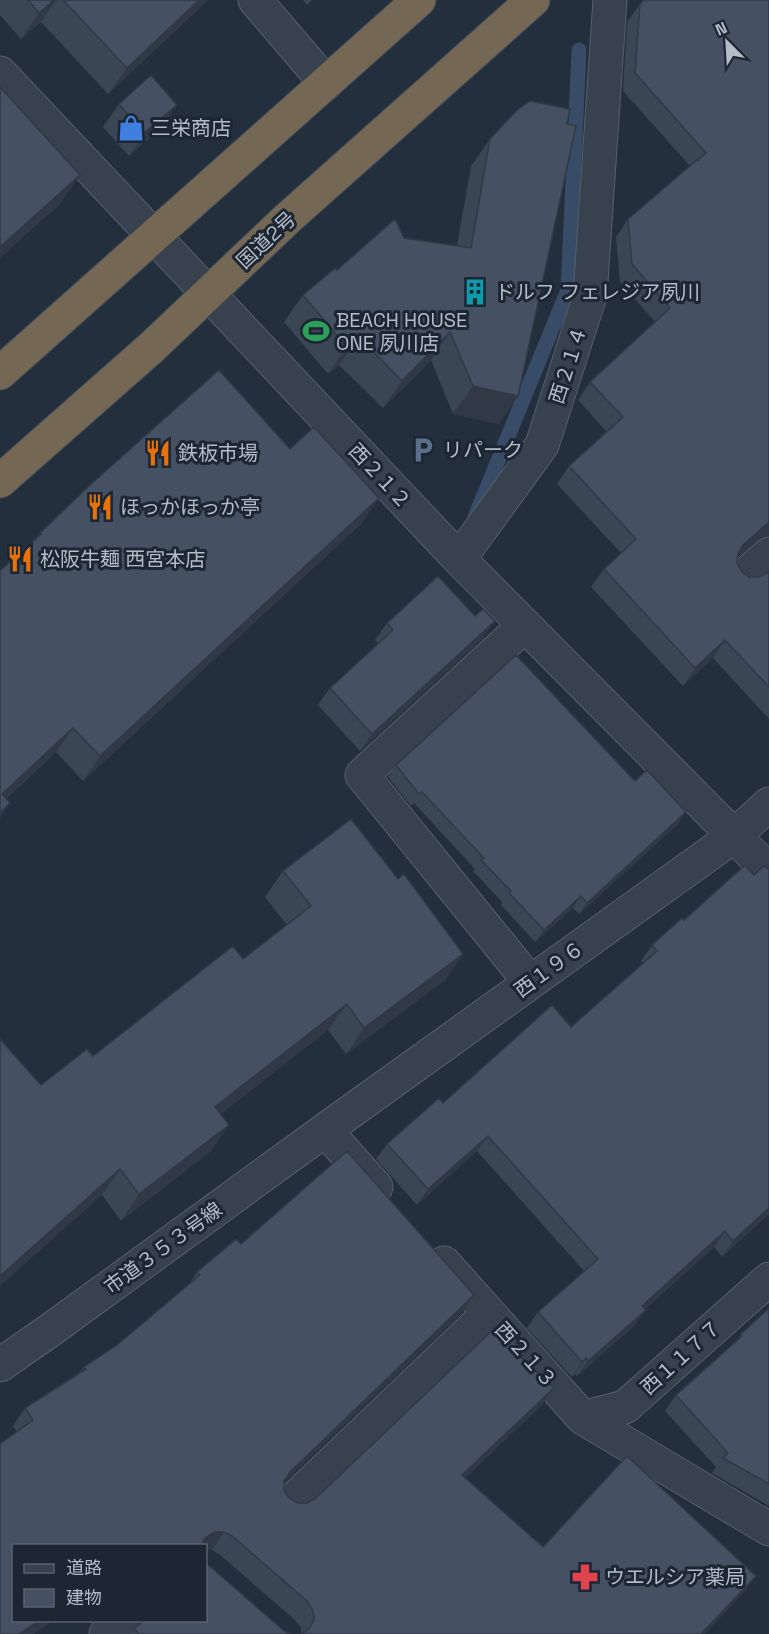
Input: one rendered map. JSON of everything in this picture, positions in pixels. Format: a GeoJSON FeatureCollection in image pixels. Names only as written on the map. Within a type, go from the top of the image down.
{"type":"FeatureCollection","features":[{"type":"Feature","properties":{"kind":"highway"},"geometry":{"type":"LineString","coordinates":[[0,373],[419,0]]}},
{"type":"Feature","properties":{"kind":"highway","name":"国道2号"},"geometry":{"type":"LineString","coordinates":[[0,481],[152,347],[288,218],[533,0]]}},
{"type":"Feature","properties":{"kind":"street"},"geometry":{"type":"LineString","coordinates":[[255,0],[326,83]]}},
{"type":"Feature","properties":{"kind":"street","name":"西２１４"},"geometry":{"type":"LineString","coordinates":[[459,559],[542,445],[590,296],[610,0]]}},
{"type":"Feature","properties":{"kind":"street","name":"西２１２"},"geometry":{"type":"LineString","coordinates":[[0,73],[459,559],[769,871]]}},
{"type":"Feature","properties":{"kind":"street"},"geometry":{"type":"LineString","coordinates":[[743,577],[769,554]]}},
{"type":"Feature","properties":{"kind":"street"},"geometry":{"type":"LineString","coordinates":[[525,625],[362,775],[530,982]]}},
{"type":"Feature","properties":{"kind":"street","name":"西１９６"},"geometry":{"type":"LineString","coordinates":[[325,1130],[734,836],[769,804]]}},
{"type":"Feature","properties":{"kind":"street"},"geometry":{"type":"LineString","coordinates":[[325,1130],[395,1208]]}},
{"type":"Feature","properties":{"kind":"street","name":"市道３５３号線"},"geometry":{"type":"LineString","coordinates":[[0,1365],[325,1130]]}},
{"type":"Feature","properties":{"kind":"street","name":"西２１３"},"geometry":{"type":"LineString","coordinates":[[427,1243],[583,1418],[769,1529]]}},
{"type":"Feature","properties":{"kind":"street","name":"西１１７７"},"geometry":{"type":"LineString","coordinates":[[583,1418],[626,1407],[769,1279]]}},
{"type":"Feature","properties":{"kind":"street"},"geometry":{"type":"LineString","coordinates":[[290,1503],[489,1313]]}},
{"type":"Feature","properties":{"kind":"street"},"geometry":{"type":"LineString","coordinates":[[106,1634],[123,1622]]}},
{"type":"Feature","properties":{"kind":"building"},"geometry":{"type":"Polygon","coordinates":[[[28,0],[54,0],[39,13],[28,0]]]}},
{"type":"Feature","properties":{"kind":"building"},"geometry":{"type":"Polygon","coordinates":[[[63,0],[199,0],[127,68],[63,0]]]}},
{"type":"Feature","properties":{"kind":"building"},"geometry":{"type":"Polygon","coordinates":[[[644,0],[769,0],[769,522],[743,545],[738,553],[737,563],[742,572],[749,577],[759,577],[769,572],[769,687],[725,640],[695,668],[604,569],[636,539],[569,466],[623,417],[590,382],[670,308],[632,264],[628,219],[706,153],[635,73],[640,4],[644,0]]]}},
{"type":"Feature","properties":{"kind":"building"},"geometry":{"type":"Polygon","coordinates":[[[151,75],[177,105],[144,133],[119,104],[151,75]]]}},
{"type":"Feature","properties":{"kind":"building"},"geometry":{"type":"Polygon","coordinates":[[[0,87],[80,175],[0,247],[0,87]]]}},
{"type":"Feature","properties":{"kind":"building"},"geometry":{"type":"Polygon","coordinates":[[[530,101],[570,109],[567,124],[576,126],[518,396],[473,386],[450,332],[402,381],[359,337],[347,347],[303,295],[335,268],[337,270],[395,219],[404,238],[471,248],[490,139],[517,110],[530,101]]]}},
{"type":"Feature","properties":{"kind":"building"},"geometry":{"type":"Polygon","coordinates":[[[219,370],[290,449],[314,427],[379,498],[100,756],[73,728],[2,794],[10,803],[0,813],[0,571],[90,485],[219,370]]]}},
{"type":"Feature","properties":{"kind":"building"},"geometry":{"type":"Polygon","coordinates":[[[438,576],[475,616],[483,609],[495,621],[372,734],[330,688],[393,630],[387,623],[438,576]]]}},
{"type":"Feature","properties":{"kind":"building"},"geometry":{"type":"Polygon","coordinates":[[[516,655],[635,781],[647,770],[686,812],[587,903],[581,896],[544,930],[481,860],[484,858],[422,792],[419,794],[396,765],[516,655]]]}},
{"type":"Feature","properties":{"kind":"building"},"geometry":{"type":"Polygon","coordinates":[[[351,819],[398,879],[404,874],[463,954],[364,1028],[347,1004],[215,1107],[229,1125],[139,1194],[120,1169],[0,1276],[0,1039],[41,1085],[87,1049],[93,1056],[233,946],[243,959],[311,906],[283,871],[351,819]]]}},
{"type":"Feature","properties":{"kind":"building"},"geometry":{"type":"Polygon","coordinates":[[[745,865],[754,875],[764,866],[769,869],[769,1208],[733,1241],[725,1231],[642,1306],[646,1310],[588,1361],[586,1358],[582,1362],[538,1312],[598,1259],[488,1136],[428,1189],[387,1144],[439,1098],[443,1103],[552,1005],[571,1027],[657,951],[652,945],[682,918],[684,920],[745,865]]]}},
{"type":"Feature","properties":{"kind":"building"},"geometry":{"type":"Polygon","coordinates":[[[347,1151],[474,1295],[290,1472],[284,1481],[284,1490],[289,1498],[298,1503],[307,1503],[315,1499],[499,1324],[521,1346],[514,1342],[525,1353],[521,1358],[554,1388],[462,1475],[543,1547],[627,1456],[756,1576],[701,1634],[301,1634],[309,1629],[314,1620],[313,1611],[308,1602],[232,1536],[224,1532],[215,1532],[205,1538],[202,1544],[12,1544],[12,1622],[37,1622],[19,1634],[0,1634],[0,1444],[33,1420],[25,1408],[86,1369],[84,1367],[117,1345],[200,1275],[197,1272],[236,1239],[241,1244],[347,1151]]]}},
{"type":"Feature","properties":{"kind":"building"},"geometry":{"type":"Polygon","coordinates":[[[769,1308],[769,1484],[723,1458],[728,1453],[676,1395],[742,1336],[741,1334],[769,1308]]]}},
{"type":"Feature","properties":{"kind":"building"},"geometry":{"type":"Polygon","coordinates":[[[207,1565],[290,1634],[139,1634],[134,1628],[142,1622],[207,1622],[207,1565]]]}},
{"type":"Feature","properties":{"kind":"waterway"},"geometry":{"type":"LineString","coordinates":[[475,517],[568,290],[579,50]]}},
{"type":"Feature","properties":{"kind":"place","name":"三栄商店"},"geometry":{"type":"Point","coordinates":[131,128]}},
{"type":"Feature","properties":{"kind":"place","name":"ドルフ フェレジア夙川"},"geometry":{"type":"Point","coordinates":[475,292]}},
{"type":"Feature","properties":{"kind":"place","name":"BEACH HOUSE ONE 夙川店"},"geometry":{"type":"Point","coordinates":[316,331]}},
{"type":"Feature","properties":{"kind":"place","name":"リパーク"},"geometry":{"type":"Point","coordinates":[423,450]}},
{"type":"Feature","properties":{"kind":"place","name":"鉄板市場"},"geometry":{"type":"Point","coordinates":[158,453]}},
{"type":"Feature","properties":{"kind":"place","name":"ほっかほっか亭"},"geometry":{"type":"Point","coordinates":[100,507]}},
{"type":"Feature","properties":{"kind":"place","name":"松阪牛麺 西宮本店"},"geometry":{"type":"Point","coordinates":[20,559]}},
{"type":"Feature","properties":{"kind":"place","name":"ウエルシア薬局"},"geometry":{"type":"Point","coordinates":[585,1577]}}]}
